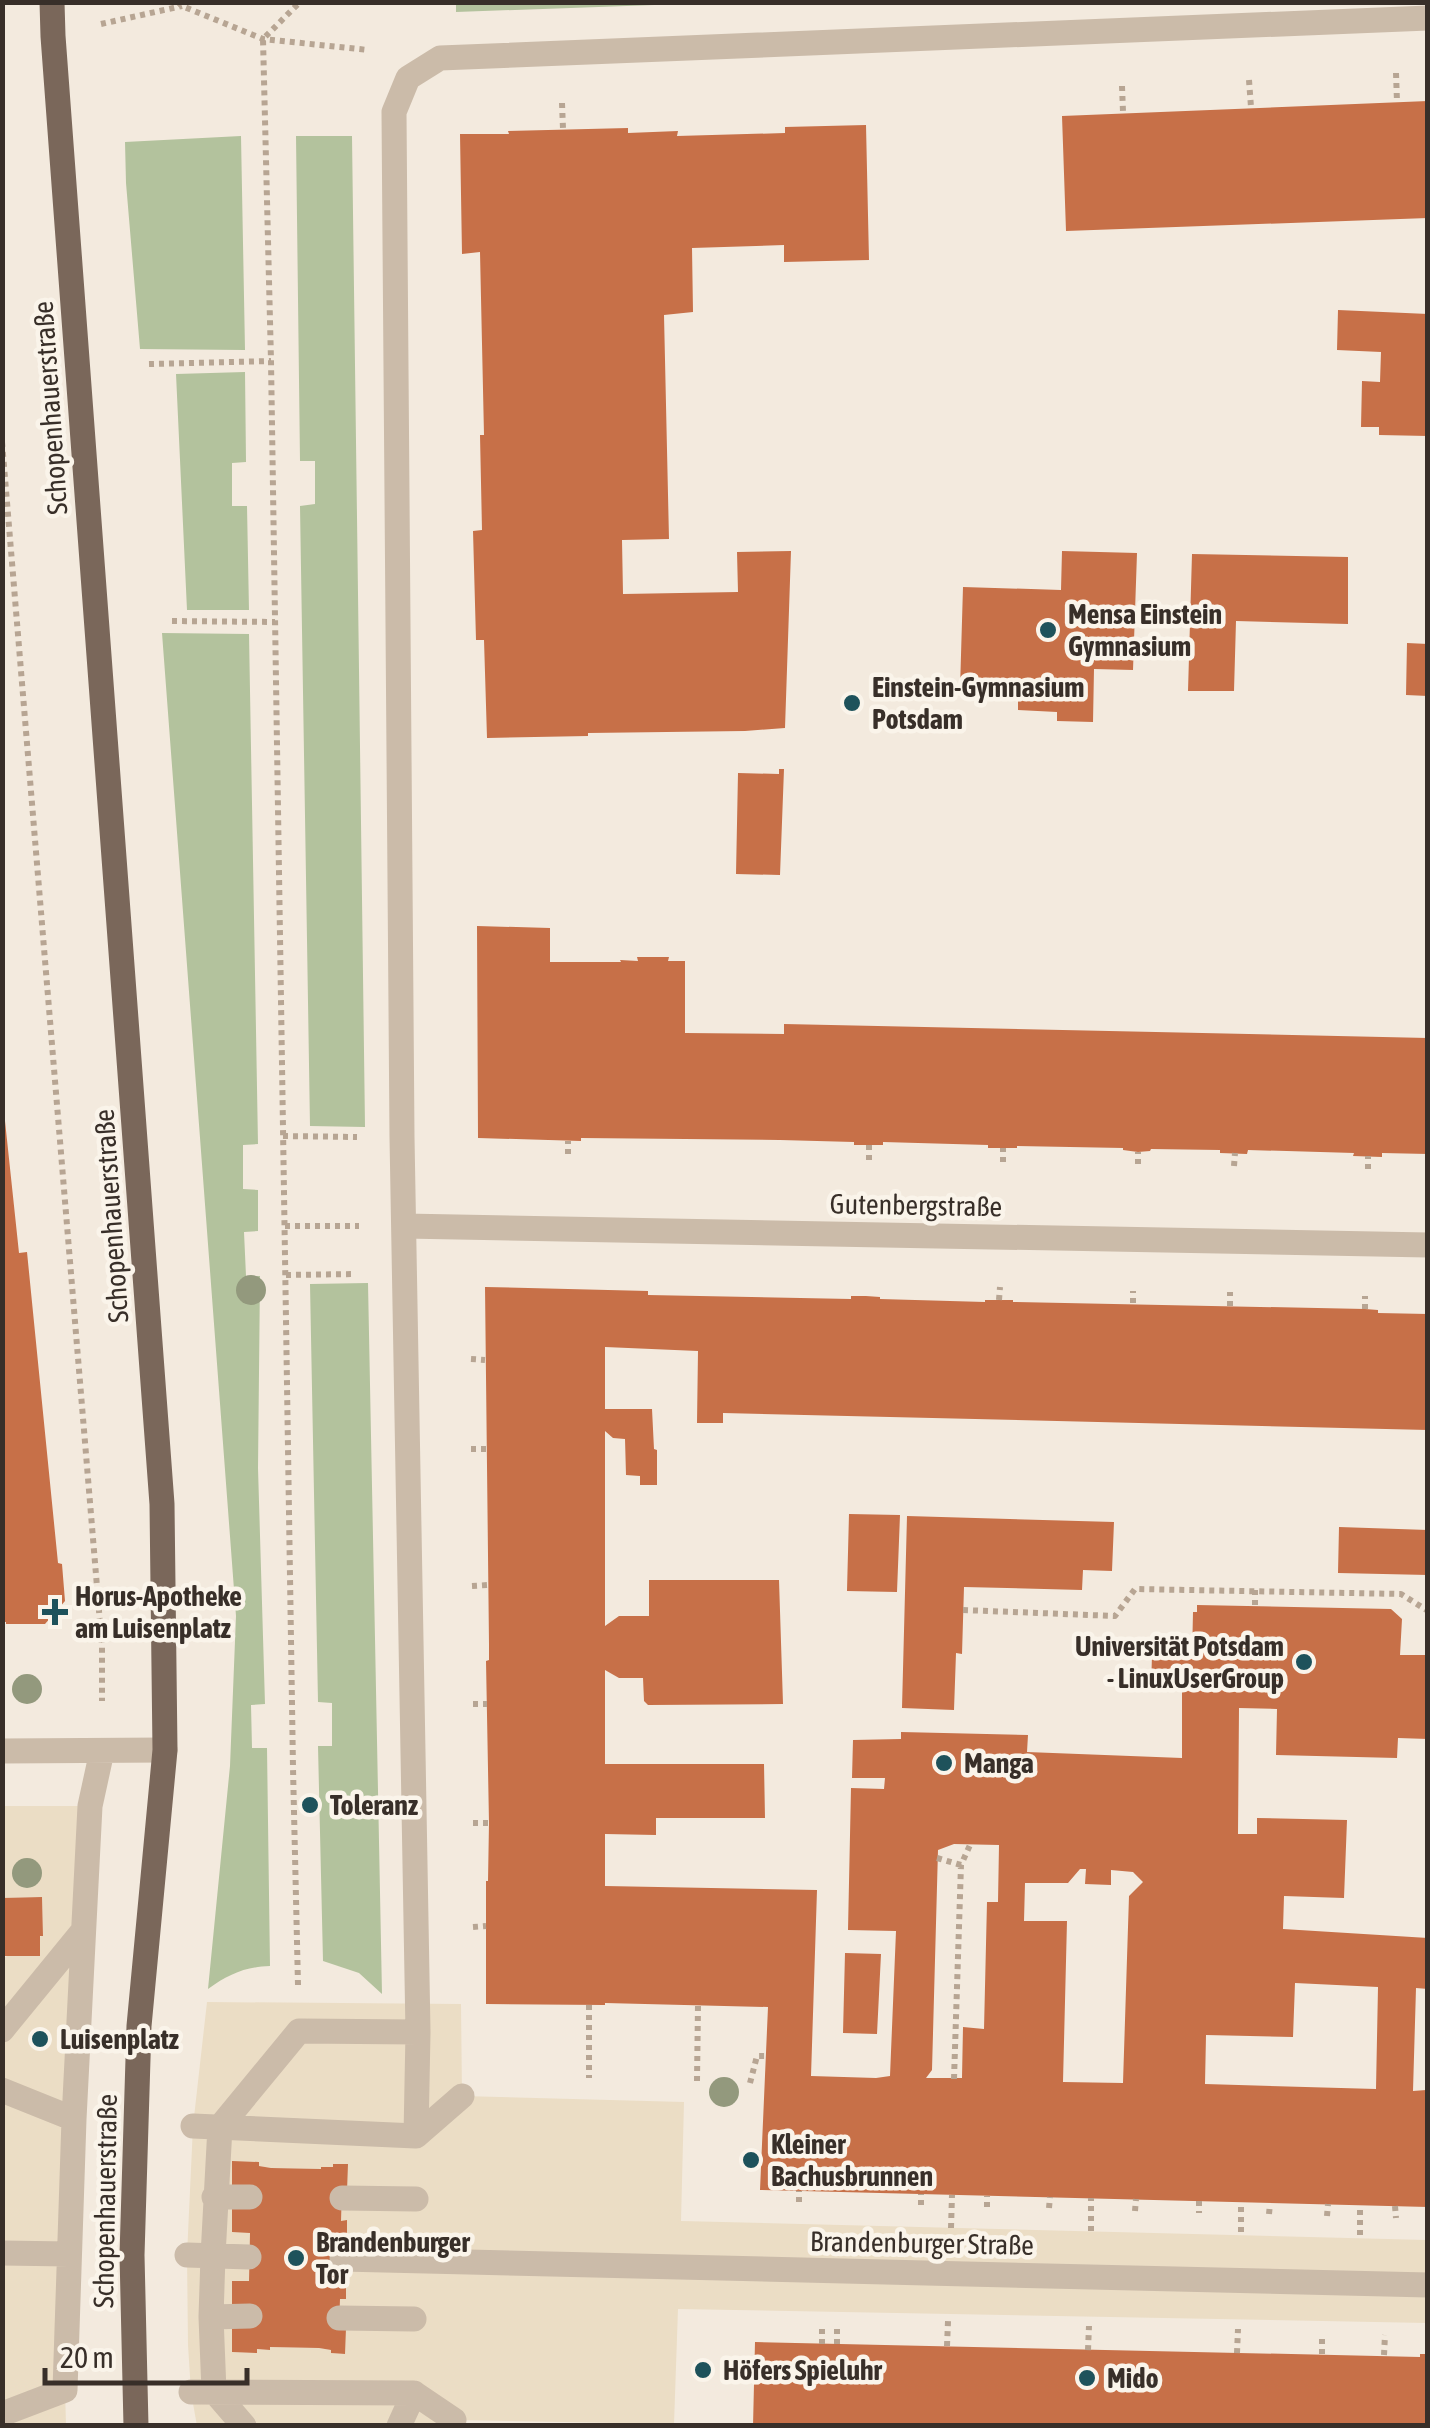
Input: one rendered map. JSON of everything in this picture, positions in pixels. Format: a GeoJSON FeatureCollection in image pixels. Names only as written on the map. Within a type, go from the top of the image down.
{"type":"FeatureCollection","features":[{"type":"Feature","properties":{"kind":"main road","name":"Schopenhauerstraße"},"geometry":{"type":"LineString","coordinates":[[52,2],[162,1504],[165,1750],[139,2026],[132,2255],[136,2426]]}},
{"type":"Feature","properties":{"kind":"street"},"geometry":{"type":"LineString","coordinates":[[416,2136],[418,2032],[404,1226],[394,112],[408,78],[440,58],[1428,18]]}},
{"type":"Feature","properties":{"kind":"street","name":"Gutenbergstraße"},"geometry":{"type":"LineString","coordinates":[[404,1226],[1428,1245]]}},
{"type":"Feature","properties":{"kind":"street"},"geometry":{"type":"LineString","coordinates":[[2,1751],[165,1750]]}},
{"type":"Feature","properties":{"kind":"street"},"geometry":{"type":"LineString","coordinates":[[2,2414],[64,2390],[90,1806],[102,1751]]}},
{"type":"Feature","properties":{"kind":"street"},"geometry":{"type":"LineString","coordinates":[[2,2030],[84,1931]]}},
{"type":"Feature","properties":{"kind":"street"},"geometry":{"type":"LineString","coordinates":[[203,2392],[212,2316],[200,2256],[214,2196],[220,2127],[299,2030],[418,2032]]}},
{"type":"Feature","properties":{"kind":"street"},"geometry":{"type":"LineString","coordinates":[[2,2090],[74,2119]]}},
{"type":"Feature","properties":{"kind":"street"},"geometry":{"type":"LineString","coordinates":[[193,2126],[416,2136],[462,2096]]}},
{"type":"Feature","properties":{"kind":"street"},"geometry":{"type":"LineString","coordinates":[[214,2196],[250,2197]]}},
{"type":"Feature","properties":{"kind":"street"},"geometry":{"type":"LineString","coordinates":[[342,2198],[416,2199]]}},
{"type":"Feature","properties":{"kind":"street"},"geometry":{"type":"LineString","coordinates":[[2,2253],[69,2254]]}},
{"type":"Feature","properties":{"kind":"street"},"geometry":{"type":"LineString","coordinates":[[200,2256],[249,2257]]}},
{"type":"Feature","properties":{"kind":"street","name":"Brandenburger Straße"},"geometry":{"type":"LineString","coordinates":[[342,2258],[1428,2284]]}},
{"type":"Feature","properties":{"kind":"street"},"geometry":{"type":"LineString","coordinates":[[212,2316],[250,2316]]}},
{"type":"Feature","properties":{"kind":"street"},"geometry":{"type":"LineString","coordinates":[[340,2318],[414,2319]]}},
{"type":"Feature","properties":{"kind":"street"},"geometry":{"type":"LineString","coordinates":[[203,2392],[414,2393],[454,2420]]}},
{"type":"Feature","properties":{"kind":"street"},"geometry":{"type":"LineString","coordinates":[[203,2392],[244,2426]]}},
{"type":"Feature","properties":{"kind":"street"},"geometry":{"type":"LineString","coordinates":[[400,2426],[414,2393]]}},
{"type":"Feature","properties":{"kind":"street"},"geometry":{"type":"LineString","coordinates":[[414,2393],[414,2426]]}},
{"type":"Feature","properties":{"kind":"path"},"geometry":{"type":"LineString","coordinates":[[298,2004],[263,39],[300,2]]}},
{"type":"Feature","properties":{"kind":"path"},"geometry":{"type":"LineString","coordinates":[[117,20],[181,4],[263,39],[372,50],[380,57]]}},
{"type":"Feature","properties":{"kind":"path"},"geometry":{"type":"LineString","coordinates":[[1396,74],[1398,102]]}},
{"type":"Feature","properties":{"kind":"path"},"geometry":{"type":"LineString","coordinates":[[1249,80],[1251,107]]}},
{"type":"Feature","properties":{"kind":"path"},"geometry":{"type":"LineString","coordinates":[[1122,86],[1123,112]]}},
{"type":"Feature","properties":{"kind":"path"},"geometry":{"type":"LineString","coordinates":[[562,104],[562,129]]}},
{"type":"Feature","properties":{"kind":"path"},"geometry":{"type":"LineString","coordinates":[[149,364],[271,361]]}},
{"type":"Feature","properties":{"kind":"path"},"geometry":{"type":"LineString","coordinates":[[2,442],[102,1646],[102,1751]]}},
{"type":"Feature","properties":{"kind":"path"},"geometry":{"type":"LineString","coordinates":[[172,621],[276,622]]}},
{"type":"Feature","properties":{"kind":"path"},"geometry":{"type":"LineString","coordinates":[[283,1136],[366,1137]]}},
{"type":"Feature","properties":{"kind":"path"},"geometry":{"type":"LineString","coordinates":[[568,1140],[568,1154]]}},
{"type":"Feature","properties":{"kind":"path"},"geometry":{"type":"LineString","coordinates":[[868,1160],[869,1145]]}},
{"type":"Feature","properties":{"kind":"path"},"geometry":{"type":"LineString","coordinates":[[1003,1148],[1003,1162]]}},
{"type":"Feature","properties":{"kind":"path"},"geometry":{"type":"LineString","coordinates":[[1138,1152],[1138,1164]]}},
{"type":"Feature","properties":{"kind":"path"},"geometry":{"type":"LineString","coordinates":[[1234,1166],[1235,1153]]}},
{"type":"Feature","properties":{"kind":"path"},"geometry":{"type":"LineString","coordinates":[[1368,1156],[1368,1169]]}},
{"type":"Feature","properties":{"kind":"path"},"geometry":{"type":"LineString","coordinates":[[285,1226],[404,1226]]}},
{"type":"Feature","properties":{"kind":"path"},"geometry":{"type":"LineString","coordinates":[[286,1275],[368,1274]]}},
{"type":"Feature","properties":{"kind":"path"},"geometry":{"type":"LineString","coordinates":[[999,1300],[1000,1286]]}},
{"type":"Feature","properties":{"kind":"path"},"geometry":{"type":"LineString","coordinates":[[1133,1291],[1133,1304]]}},
{"type":"Feature","properties":{"kind":"path"},"geometry":{"type":"LineString","coordinates":[[1230,1292],[1230,1306]]}},
{"type":"Feature","properties":{"kind":"path"},"geometry":{"type":"LineString","coordinates":[[1365,1296],[1365,1310]]}},
{"type":"Feature","properties":{"kind":"path"},"geometry":{"type":"LineString","coordinates":[[472,1360],[485,1360]]}},
{"type":"Feature","properties":{"kind":"path"},"geometry":{"type":"LineString","coordinates":[[472,1449],[486,1448]]}},
{"type":"Feature","properties":{"kind":"path"},"geometry":{"type":"LineString","coordinates":[[472,1586],[488,1585]]}},
{"type":"Feature","properties":{"kind":"path"},"geometry":{"type":"LineString","coordinates":[[964,1610],[1114,1616],[1135,1589],[1400,1594],[1428,1612]]}},
{"type":"Feature","properties":{"kind":"path"},"geometry":{"type":"LineString","coordinates":[[1254,1605],[1255,1590]]}},
{"type":"Feature","properties":{"kind":"path"},"geometry":{"type":"LineString","coordinates":[[473,1704],[487,1704]]}},
{"type":"Feature","properties":{"kind":"path"},"geometry":{"type":"LineString","coordinates":[[473,1822],[488,1823]]}},
{"type":"Feature","properties":{"kind":"path"},"geometry":{"type":"LineString","coordinates":[[954,2079],[961,1864],[970,1844]]}},
{"type":"Feature","properties":{"kind":"path"},"geometry":{"type":"LineString","coordinates":[[937,1858],[961,1864]]}},
{"type":"Feature","properties":{"kind":"path"},"geometry":{"type":"LineString","coordinates":[[473,1927],[486,1926]]}},
{"type":"Feature","properties":{"kind":"path"},"geometry":{"type":"LineString","coordinates":[[589,2005],[589,2078]]}},
{"type":"Feature","properties":{"kind":"path"},"geometry":{"type":"LineString","coordinates":[[696,2080],[698,2006]]}},
{"type":"Feature","properties":{"kind":"path"},"geometry":{"type":"LineString","coordinates":[[750,2082],[757,2056],[765,2056]]}},
{"type":"Feature","properties":{"kind":"path"},"geometry":{"type":"LineString","coordinates":[[799,2191],[799,2202]]}},
{"type":"Feature","properties":{"kind":"path"},"geometry":{"type":"LineString","coordinates":[[921,2206],[922,2194]]}},
{"type":"Feature","properties":{"kind":"path"},"geometry":{"type":"LineString","coordinates":[[951,2228],[952,2195]]}},
{"type":"Feature","properties":{"kind":"path"},"geometry":{"type":"LineString","coordinates":[[986,2207],[987,2196]]}},
{"type":"Feature","properties":{"kind":"path"},"geometry":{"type":"LineString","coordinates":[[1049,2208],[1050,2197]]}},
{"type":"Feature","properties":{"kind":"path"},"geometry":{"type":"LineString","coordinates":[[1091,2231],[1092,2198]]}},
{"type":"Feature","properties":{"kind":"path"},"geometry":{"type":"LineString","coordinates":[[1135,2211],[1136,2200]]}},
{"type":"Feature","properties":{"kind":"path"},"geometry":{"type":"LineString","coordinates":[[1198,2201],[1199,2213]]}},
{"type":"Feature","properties":{"kind":"path"},"geometry":{"type":"LineString","coordinates":[[1240,2235],[1241,2203]]}},
{"type":"Feature","properties":{"kind":"path"},"geometry":{"type":"LineString","coordinates":[[1270,2204],[1270,2214]]}},
{"type":"Feature","properties":{"kind":"path"},"geometry":{"type":"LineString","coordinates":[[1327,2216],[1328,2204]]}},
{"type":"Feature","properties":{"kind":"path"},"geometry":{"type":"LineString","coordinates":[[1360,2206],[1360,2238]]}},
{"type":"Feature","properties":{"kind":"path"},"geometry":{"type":"LineString","coordinates":[[1396,2206],[1396,2218]]}},
{"type":"Feature","properties":{"kind":"path"},"geometry":{"type":"LineString","coordinates":[[947,2346],[948,2315]]}},
{"type":"Feature","properties":{"kind":"path"},"geometry":{"type":"LineString","coordinates":[[1088,2350],[1089,2317]]}},
{"type":"Feature","properties":{"kind":"path"},"geometry":{"type":"LineString","coordinates":[[1237,2353],[1238,2319]]}},
{"type":"Feature","properties":{"kind":"path"},"geometry":{"type":"LineString","coordinates":[[822,2324],[822,2344]]}},
{"type":"Feature","properties":{"kind":"path"},"geometry":{"type":"LineString","coordinates":[[836,2344],[838,2324]]}},
{"type":"Feature","properties":{"kind":"path"},"geometry":{"type":"LineString","coordinates":[[1322,2334],[1322,2354]]}},
{"type":"Feature","properties":{"kind":"path"},"geometry":{"type":"LineString","coordinates":[[1384,2355],[1385,2334]]}},
{"type":"Feature","properties":{"kind":"green space"},"geometry":{"type":"Polygon","coordinates":[[[456,2],[710,2],[710,3],[456,12],[456,2]]]}},
{"type":"Feature","properties":{"kind":"green space"},"geometry":{"type":"Polygon","coordinates":[[[241,136],[245,350],[140,349],[125,142],[241,136]]]}},
{"type":"Feature","properties":{"kind":"green space"},"geometry":{"type":"Polygon","coordinates":[[[296,136],[352,136],[365,1127],[310,1126],[300,506],[315,504],[315,461],[300,461],[296,136]]]}},
{"type":"Feature","properties":{"kind":"green space"},"geometry":{"type":"Polygon","coordinates":[[[245,372],[246,462],[232,463],[232,506],[247,506],[249,610],[187,610],[176,374],[245,372]]]}},
{"type":"Feature","properties":{"kind":"green space"},"geometry":{"type":"Polygon","coordinates":[[[162,633],[249,634],[258,1144],[243,1145],[243,1189],[258,1190],[258,1231],[244,1232],[246,1276],[260,1276],[258,1468],[265,1704],[251,1705],[252,1748],[267,1748],[270,1966],[238,1972],[208,1989],[230,1766],[236,1616],[162,633]]]}},
{"type":"Feature","properties":{"kind":"green space"},"geometry":{"type":"Polygon","coordinates":[[[368,1283],[382,1994],[359,1973],[323,1961],[318,1746],[332,1746],[332,1703],[318,1702],[310,1284],[368,1283]]]}},
{"type":"Feature","properties":{"kind":"shaded area","name":"Luisenplatz"},"geometry":{"type":"Polygon","coordinates":[[[3,1806],[90,1806],[66,2425],[3,2425],[2,1959],[43,1935],[42,1897],[3,1898],[3,1806]]]}},
{"type":"Feature","properties":{"kind":"shaded area"},"geometry":{"type":"Polygon","coordinates":[[[207,2002],[461,2004],[462,2096],[684,2102],[681,2221],[1427,2240],[1427,2323],[678,2309],[674,2424],[454,2420],[453,2426],[197,2426],[188,2345],[187,2255],[193,2126],[207,2002]],[[232,2162],[250,2233],[249,2281],[232,2282],[232,2352],[256,2353],[257,2349],[270,2347],[319,2348],[345,2354],[339,2328],[340,2299],[346,2298],[342,2259],[347,2221],[341,2221],[347,2164],[321,2169],[271,2168],[259,2166],[259,2162],[232,2162]]]}},
{"type":"Feature","properties":{"kind":"building"},"geometry":{"type":"Polygon","coordinates":[[[1428,101],[1428,218],[1066,231],[1062,116],[1428,101]]]}},
{"type":"Feature","properties":{"kind":"building"},"geometry":{"type":"Polygon","coordinates":[[[866,125],[869,260],[784,262],[784,245],[692,248],[693,312],[664,315],[669,539],[622,540],[623,594],[738,592],[737,552],[791,551],[785,728],[487,738],[484,640],[476,640],[473,531],[482,530],[480,252],[462,254],[460,134],[628,128],[628,133],[678,131],[677,136],[785,133],[785,127],[866,125]]]}},
{"type":"Feature","properties":{"kind":"building"},"geometry":{"type":"Polygon","coordinates":[[[1338,310],[1428,314],[1428,436],[1379,435],[1379,427],[1361,427],[1362,381],[1380,382],[1381,352],[1337,350],[1338,310]]]}},
{"type":"Feature","properties":{"kind":"building","name":"Mensa Einstein Gymnasium"},"geometry":{"type":"Polygon","coordinates":[[[1062,551],[1137,553],[1133,670],[1094,669],[1093,722],[1057,721],[1057,712],[1018,710],[1018,690],[960,689],[963,587],[1061,590],[1062,551]]]}},
{"type":"Feature","properties":{"kind":"building"},"geometry":{"type":"Polygon","coordinates":[[[1192,554],[1348,557],[1348,624],[1236,621],[1234,691],[1188,691],[1192,554]]]}},
{"type":"Feature","properties":{"kind":"building"},"geometry":{"type":"Polygon","coordinates":[[[1407,643],[1428,644],[1428,696],[1406,695],[1407,643]]]}},
{"type":"Feature","properties":{"kind":"building"},"geometry":{"type":"Polygon","coordinates":[[[779,769],[784,769],[780,875],[736,874],[738,773],[779,774],[779,769]]]}},
{"type":"Feature","properties":{"kind":"building"},"geometry":{"type":"Polygon","coordinates":[[[477,926],[550,928],[550,962],[638,961],[637,957],[685,961],[685,1033],[784,1034],[784,1024],[1428,1038],[1428,1154],[1382,1153],[1382,1157],[1353,1156],[1354,1153],[1248,1150],[1247,1154],[1151,1149],[1138,1152],[1123,1148],[988,1148],[883,1142],[854,1145],[780,1140],[478,1138],[477,926]]]}},
{"type":"Feature","properties":{"kind":"building"},"geometry":{"type":"Polygon","coordinates":[[[2,1121],[19,1253],[27,1252],[58,1563],[62,1564],[65,1601],[45,1624],[2,1622],[2,1121]]]}},
{"type":"Feature","properties":{"kind":"building"},"geometry":{"type":"Polygon","coordinates":[[[485,1287],[648,1291],[648,1295],[851,1299],[866,1296],[1428,1314],[1428,1430],[723,1413],[723,1423],[697,1423],[698,1351],[605,1347],[605,1409],[652,1409],[657,1485],[640,1485],[640,1476],[626,1475],[625,1439],[613,1438],[605,1431],[605,1626],[619,1616],[649,1616],[649,1580],[779,1580],[783,1704],[648,1705],[644,1701],[643,1678],[619,1678],[605,1670],[605,1764],[764,1764],[765,1818],[656,1818],[656,1835],[605,1834],[605,1886],[817,1890],[811,2076],[890,2076],[896,1931],[848,1930],[851,1788],[884,1789],[885,1778],[852,1778],[853,1740],[901,1739],[901,1732],[1028,1735],[1027,1752],[1182,1758],[1182,1690],[1151,1689],[1152,1655],[1192,1657],[1193,1612],[1197,1612],[1197,1605],[1391,1609],[1402,1619],[1400,1655],[1428,1655],[1428,1739],[1398,1738],[1397,1758],[1276,1755],[1277,1709],[1239,1708],[1238,1834],[1257,1834],[1257,1818],[1347,1820],[1344,1898],[1284,1896],[1283,1929],[1428,1938],[1428,1989],[1416,1988],[1413,2091],[1426,2090],[1428,2207],[760,2190],[768,2007],[486,2004],[489,1660],[485,1287]],[[954,1844],[938,1850],[932,2070],[926,2078],[962,2078],[963,2027],[984,2029],[987,1902],[998,1902],[999,1845],[954,1844]],[[1080,1869],[1068,1883],[1025,1883],[1024,1921],[1067,1921],[1063,2082],[1123,2083],[1129,1896],[1143,1882],[1133,1872],[1111,1870],[1111,1885],[1085,1884],[1086,1869],[1080,1869]],[[1295,1983],[1293,2037],[1206,2035],[1205,2084],[1376,2089],[1378,1987],[1295,1983]]]}},
{"type":"Feature","properties":{"kind":"building"},"geometry":{"type":"Polygon","coordinates":[[[849,1514],[900,1515],[897,1592],[847,1591],[849,1514]]]}},
{"type":"Feature","properties":{"kind":"building"},"geometry":{"type":"Polygon","coordinates":[[[907,1516],[1114,1522],[1112,1571],[1083,1570],[1082,1590],[964,1587],[962,1654],[956,1653],[954,1710],[902,1708],[907,1516]]]}},
{"type":"Feature","properties":{"kind":"building"},"geometry":{"type":"Polygon","coordinates":[[[1339,1527],[1428,1530],[1428,1575],[1338,1573],[1339,1527]]]}},
{"type":"Feature","properties":{"kind":"building"},"geometry":{"type":"Polygon","coordinates":[[[42,1897],[40,1956],[2,1956],[2,1898],[42,1897]]]}},
{"type":"Feature","properties":{"kind":"building"},"geometry":{"type":"Polygon","coordinates":[[[845,1953],[881,1954],[877,2034],[843,2033],[845,1953]]]}},
{"type":"Feature","properties":{"kind":"building","name":"Brandenburger Tor"},"geometry":{"type":"Polygon","coordinates":[[[232,2161],[259,2162],[259,2166],[271,2168],[321,2169],[348,2164],[341,2221],[347,2220],[342,2259],[346,2299],[340,2299],[339,2328],[346,2328],[345,2354],[319,2348],[270,2347],[257,2349],[257,2353],[232,2352],[232,2281],[249,2281],[250,2233],[232,2232],[232,2161]]]}},
{"type":"Feature","properties":{"kind":"building"},"geometry":{"type":"Polygon","coordinates":[[[755,2342],[1420,2357],[1428,2354],[1428,2426],[753,2426],[755,2342]]]}},
{"type":"Feature","properties":{"kind":"place","name":"Mensa Einstein Gymnasium"},"geometry":{"type":"Point","coordinates":[1048,630]}},
{"type":"Feature","properties":{"kind":"place","name":"Einstein-Gymnasium Potsdam"},"geometry":{"type":"Point","coordinates":[852,703]}},
{"type":"Feature","properties":{"kind":"place","name":"Horus-Apotheke am Luisenplatz"},"geometry":{"type":"Point","coordinates":[55,1612]}},
{"type":"Feature","properties":{"kind":"place","name":"Universität Potsdam - LinuxUserGroup"},"geometry":{"type":"Point","coordinates":[1304,1662]}},
{"type":"Feature","properties":{"kind":"place","name":"Manga"},"geometry":{"type":"Point","coordinates":[944,1763]}},
{"type":"Feature","properties":{"kind":"place","name":"Toleranz"},"geometry":{"type":"Point","coordinates":[310,1805]}},
{"type":"Feature","properties":{"kind":"place","name":"Luisenplatz"},"geometry":{"type":"Point","coordinates":[40,2039]}},
{"type":"Feature","properties":{"kind":"place","name":"Kleiner Bachusbrunnen"},"geometry":{"type":"Point","coordinates":[751,2160]}},
{"type":"Feature","properties":{"kind":"place","name":"Brandenburger Tor"},"geometry":{"type":"Point","coordinates":[296,2258]}},
{"type":"Feature","properties":{"kind":"place","name":"Höfers Spieluhr"},"geometry":{"type":"Point","coordinates":[703,2370]}},
{"type":"Feature","properties":{"kind":"place","name":"Mido"},"geometry":{"type":"Point","coordinates":[1087,2378]}}]}
